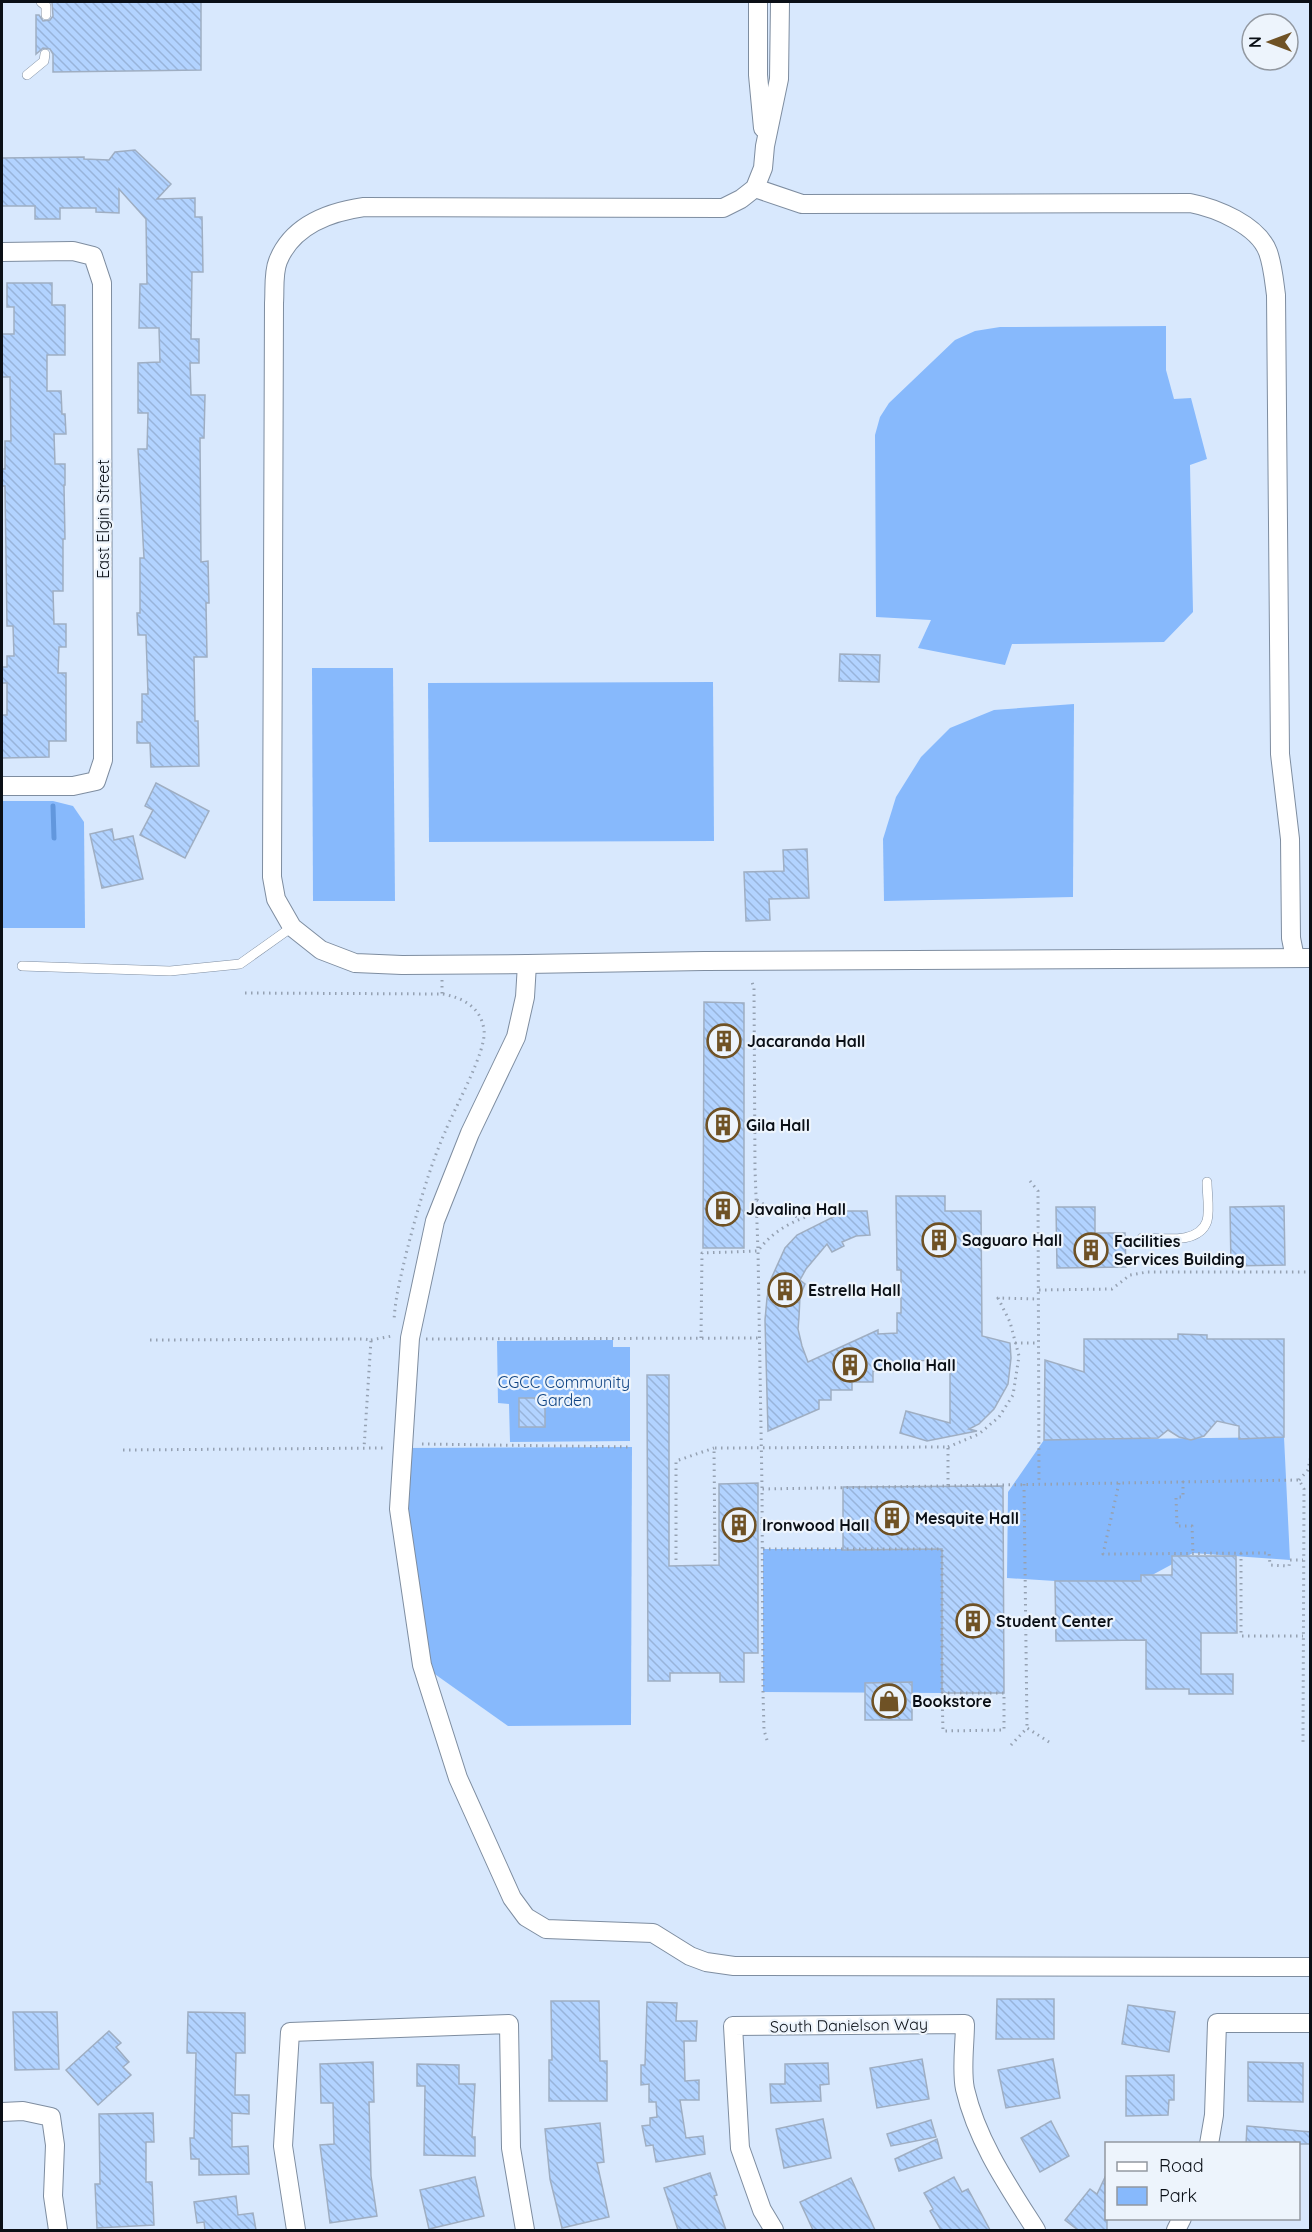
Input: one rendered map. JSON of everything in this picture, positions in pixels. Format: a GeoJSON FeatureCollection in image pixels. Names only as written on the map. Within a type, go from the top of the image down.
{"type":"FeatureCollection","features":[{"type":"Feature","properties":{"kind":"street"},"geometry":{"type":"LineString","coordinates":[[758,2],[758,75],[765,146]]}},
{"type":"Feature","properties":{"kind":"street"},"geometry":{"type":"LineString","coordinates":[[780,2],[779,79],[765,146],[763,168],[755,188],[741,199],[723,208],[364,207],[344,210],[322,219],[306,226],[289,239],[277,263],[274,303],[272,877],[276,898],[292,927],[321,950],[355,963],[402,965],[1303,958]]}},
{"type":"Feature","properties":{"kind":"street"},"geometry":{"type":"LineString","coordinates":[[755,188],[802,204],[1190,203],[1211,207],[1228,214],[1253,233],[1268,250],[1276,295],[1280,744],[1290,839],[1291,938],[1303,958]]}},
{"type":"Feature","properties":{"kind":"street","name":"East Elgin Street"},"geometry":{"type":"LineString","coordinates":[[2,252],[73,251],[93,256],[102,283],[103,760],[96,781],[73,786],[2,786]]}},
{"type":"Feature","properties":{"kind":"street"},"geometry":{"type":"LineString","coordinates":[[527,964],[525,998],[516,1037],[470,1133],[435,1221],[398,1336],[402,1448],[399,1509],[422,1665],[458,1778],[512,1898],[526,1917],[546,1929],[653,1933],[690,1956],[706,1962],[734,1966],[1311,1967]]}},
{"type":"Feature","properties":{"kind":"street"},"geometry":{"type":"LineString","coordinates":[[1209,2142],[1214,2115],[1217,2023],[1311,2023]]}},
{"type":"Feature","properties":{"kind":"street"},"geometry":{"type":"LineString","coordinates":[[296,2230],[284,2146],[290,2032],[508,2024],[511,2148],[525,2230]]}},
{"type":"Feature","properties":{"kind":"street","name":"South Danielson Way"},"geometry":{"type":"LineString","coordinates":[[774,2230],[762,2210],[740,2148],[733,2026],[965,2024],[965,2087],[976,2123],[995,2165],[1036,2230]]}},
{"type":"Feature","properties":{"kind":"street"},"geometry":{"type":"LineString","coordinates":[[2,2112],[23,2111],[51,2117],[55,2145],[53,2196],[58,2230]]}},
{"type":"Feature","properties":{"kind":"lane"},"geometry":{"type":"LineString","coordinates":[[41,2],[46,6],[46,15]]}},
{"type":"Feature","properties":{"kind":"lane"},"geometry":{"type":"LineString","coordinates":[[27,75],[44,62],[45,54]]}},
{"type":"Feature","properties":{"kind":"lane"},"geometry":{"type":"LineString","coordinates":[[22,966],[170,971],[240,963],[292,927]]}},
{"type":"Feature","properties":{"kind":"lane"},"geometry":{"type":"LineString","coordinates":[[1142,1238],[1193,1237],[1202,1230],[1207,1221],[1207,1182]]}},
{"type":"Feature","properties":{"kind":"path"},"geometry":{"type":"LineString","coordinates":[[740,961],[740,976],[753,980],[754,988],[764,1549],[763,1701],[764,1730],[767,1740]]}},
{"type":"Feature","properties":{"kind":"path"},"geometry":{"type":"LineString","coordinates":[[244,993],[443,993],[469,1003],[481,1020],[484,1030],[483,1049],[445,1131],[416,1212],[398,1287],[394,1324]]}},
{"type":"Feature","properties":{"kind":"path"},"geometry":{"type":"LineString","coordinates":[[1030,1181],[1038,1191],[1039,1484]]}},
{"type":"Feature","properties":{"kind":"path"},"geometry":{"type":"LineString","coordinates":[[756,1200],[768,1207],[799,1218]]}},
{"type":"Feature","properties":{"kind":"path"},"geometry":{"type":"LineString","coordinates":[[758,1251],[774,1235],[799,1218],[824,1210],[848,1207]]}},
{"type":"Feature","properties":{"kind":"path"},"geometry":{"type":"LineString","coordinates":[[701,1338],[702,1253],[758,1251]]}},
{"type":"Feature","properties":{"kind":"path"},"geometry":{"type":"LineString","coordinates":[[1039,1290],[1112,1288],[1130,1275],[1147,1272],[1311,1272]]}},
{"type":"Feature","properties":{"kind":"path"},"geometry":{"type":"LineString","coordinates":[[676,1560],[676,1461],[714,1448],[948,1447],[978,1434],[999,1417],[1013,1395],[1019,1356],[1010,1322],[998,1298],[1039,1299]]}},
{"type":"Feature","properties":{"kind":"path"},"geometry":{"type":"LineString","coordinates":[[150,1340],[364,1338],[371,1340],[398,1336],[761,1338]]}},
{"type":"Feature","properties":{"kind":"path"},"geometry":{"type":"LineString","coordinates":[[364,1449],[371,1340]]}},
{"type":"Feature","properties":{"kind":"path"},"geometry":{"type":"LineString","coordinates":[[1016,1343],[1039,1343]]}},
{"type":"Feature","properties":{"kind":"path"},"geometry":{"type":"LineString","coordinates":[[123,1450],[364,1449],[402,1448],[417,1444],[632,1447]]}},
{"type":"Feature","properties":{"kind":"path"},"geometry":{"type":"LineString","coordinates":[[948,1447],[948,1486]]}},
{"type":"Feature","properties":{"kind":"path"},"geometry":{"type":"LineString","coordinates":[[714,1448],[714,1561]]}},
{"type":"Feature","properties":{"kind":"path"},"geometry":{"type":"LineString","coordinates":[[762,1489],[1299,1480],[1308,1470],[1311,1460]]}},
{"type":"Feature","properties":{"kind":"path"},"geometry":{"type":"LineString","coordinates":[[1299,1480],[1304,1489],[1303,1744]]}},
{"type":"Feature","properties":{"kind":"path"},"geometry":{"type":"LineString","coordinates":[[1183,1481],[1183,1497],[1176,1497],[1178,1526],[1192,1526],[1193,1553]]}},
{"type":"Feature","properties":{"kind":"path"},"geometry":{"type":"LineString","coordinates":[[1119,1483],[1103,1554],[1269,1553],[1270,1565],[1289,1566],[1290,1560],[1303,1560]]}},
{"type":"Feature","properties":{"kind":"path"},"geometry":{"type":"LineString","coordinates":[[1011,1744],[1027,1728],[1024,1484]]}},
{"type":"Feature","properties":{"kind":"path"},"geometry":{"type":"LineString","coordinates":[[764,1549],[942,1549],[942,1693],[943,1731],[1004,1730],[1004,1693],[942,1693]]}},
{"type":"Feature","properties":{"kind":"path"},"geometry":{"type":"LineString","coordinates":[[1241,1553],[1241,1636],[1303,1636]]}},
{"type":"Feature","properties":{"kind":"path"},"geometry":{"type":"LineString","coordinates":[[1303,1657],[1311,1658]]}},
{"type":"Feature","properties":{"kind":"path"},"geometry":{"type":"LineString","coordinates":[[1027,1728],[1048,1742]]}},
{"type":"Feature","properties":{"kind":"green space"},"geometry":{"type":"Polygon","coordinates":[[[1166,326],[1166,370],[1174,399],[1191,398],[1207,459],[1190,465],[1193,612],[1164,642],[1012,644],[1005,665],[918,648],[931,620],[876,617],[875,435],[880,417],[889,403],[955,340],[975,331],[1000,327],[1166,326]]]}},
{"type":"Feature","properties":{"kind":"green space"},"geometry":{"type":"Polygon","coordinates":[[[312,668],[393,668],[395,901],[313,901],[312,668]]]}},
{"type":"Feature","properties":{"kind":"green space"},"geometry":{"type":"Polygon","coordinates":[[[713,682],[714,841],[429,842],[428,683],[713,682]]]}},
{"type":"Feature","properties":{"kind":"green space"},"geometry":{"type":"Polygon","coordinates":[[[1074,704],[1073,897],[884,901],[883,839],[896,797],[921,757],[950,728],[994,710],[1074,704]]]}},
{"type":"Feature","properties":{"kind":"green space"},"geometry":{"type":"Polygon","coordinates":[[[2,801],[53,801],[73,806],[84,822],[85,928],[2,928],[2,801]]]}},
{"type":"Feature","properties":{"kind":"green space","name":"CGCC Community Garden"},"geometry":{"type":"Polygon","coordinates":[[[613,1340],[613,1347],[630,1347],[630,1441],[510,1442],[509,1404],[498,1403],[497,1341],[613,1340]]]}},
{"type":"Feature","properties":{"kind":"green space"},"geometry":{"type":"Polygon","coordinates":[[[1284,1437],[1290,1560],[1193,1553],[1141,1581],[1055,1581],[1007,1578],[1008,1492],[1044,1440],[1284,1437]]]}},
{"type":"Feature","properties":{"kind":"green space"},"geometry":{"type":"Polygon","coordinates":[[[632,1447],[631,1725],[508,1726],[422,1665],[402,1448],[632,1447]]]}},
{"type":"Feature","properties":{"kind":"green space"},"geometry":{"type":"Polygon","coordinates":[[[763,1549],[942,1549],[942,1693],[763,1692],[763,1549]]]}},
{"type":"Feature","properties":{"kind":"building"},"geometry":{"type":"Polygon","coordinates":[[[52,2],[201,2],[201,70],[53,72],[53,54],[50,49],[43,48],[36,54],[36,15],[39,15],[43,21],[50,20],[53,16],[52,2]]]}},
{"type":"Feature","properties":{"kind":"building"},"geometry":{"type":"Polygon","coordinates":[[[135,150],[171,184],[157,199],[195,198],[195,217],[202,217],[203,272],[192,272],[191,339],[199,339],[199,363],[190,363],[191,395],[205,395],[204,438],[200,438],[201,562],[208,561],[209,603],[206,603],[207,657],[194,657],[195,721],[198,721],[199,766],[151,767],[150,743],[137,743],[137,722],[142,722],[142,694],[148,694],[146,635],[138,635],[137,613],[140,613],[140,558],[144,558],[138,449],[147,449],[148,413],[138,413],[138,363],[160,362],[159,328],[139,328],[140,284],[147,284],[146,219],[119,189],[119,213],[96,212],[96,208],[60,208],[60,219],[35,219],[35,206],[2,206],[2,158],[84,157],[84,159],[109,160],[115,152],[135,150]]]}},
{"type":"Feature","properties":{"kind":"building"},"geometry":{"type":"Polygon","coordinates":[[[7,283],[52,283],[52,305],[65,305],[65,355],[47,355],[47,391],[61,391],[62,414],[65,414],[66,434],[54,434],[55,464],[65,464],[63,591],[53,591],[54,624],[66,624],[66,647],[59,647],[58,673],[66,673],[66,741],[49,741],[49,757],[2,758],[2,715],[7,715],[7,683],[2,683],[2,667],[7,667],[7,656],[14,656],[13,626],[7,626],[5,486],[2,486],[2,469],[5,469],[5,441],[11,441],[10,377],[2,377],[2,334],[14,334],[14,307],[7,307],[7,283]]]}},
{"type":"Feature","properties":{"kind":"building"},"geometry":{"type":"Polygon","coordinates":[[[840,654],[880,655],[879,682],[839,681],[840,654]]]}},
{"type":"Feature","properties":{"kind":"building"},"geometry":{"type":"Polygon","coordinates":[[[156,783],[209,811],[185,858],[140,835],[153,810],[145,806],[156,783]]]}},
{"type":"Feature","properties":{"kind":"building"},"geometry":{"type":"Polygon","coordinates":[[[112,829],[114,840],[133,836],[143,879],[102,888],[90,834],[112,829]]]}},
{"type":"Feature","properties":{"kind":"building"},"geometry":{"type":"Polygon","coordinates":[[[807,849],[809,898],[769,899],[770,920],[746,921],[744,872],[784,871],[783,850],[807,849]]]}},
{"type":"Feature","properties":{"kind":"building"},"geometry":{"type":"Polygon","coordinates":[[[704,1002],[744,1003],[744,1248],[703,1248],[704,1002]]]}},
{"type":"Feature","properties":{"kind":"building"},"geometry":{"type":"Polygon","coordinates":[[[896,1196],[945,1196],[945,1211],[981,1211],[982,1336],[1010,1343],[1008,1384],[994,1409],[979,1424],[969,1429],[977,1431],[927,1441],[900,1433],[906,1411],[950,1423],[950,1360],[901,1361],[901,1371],[873,1371],[873,1382],[852,1382],[852,1390],[831,1390],[831,1400],[819,1400],[819,1409],[768,1431],[765,1320],[767,1298],[771,1279],[785,1248],[797,1235],[845,1211],[867,1211],[870,1235],[856,1236],[842,1242],[844,1246],[832,1252],[827,1244],[806,1269],[800,1280],[805,1284],[800,1296],[798,1329],[802,1346],[808,1362],[878,1330],[878,1334],[897,1333],[897,1313],[901,1313],[901,1270],[897,1270],[896,1196]]]}},
{"type":"Feature","properties":{"kind":"building"},"geometry":{"type":"Polygon","coordinates":[[[1284,1206],[1285,1265],[1231,1266],[1230,1207],[1284,1206]]]}},
{"type":"Feature","properties":{"kind":"building","name":"Facilities Services Building"},"geometry":{"type":"Polygon","coordinates":[[[1056,1207],[1095,1207],[1095,1233],[1125,1233],[1126,1267],[1057,1268],[1056,1207]]]}},
{"type":"Feature","properties":{"kind":"building"},"geometry":{"type":"Polygon","coordinates":[[[1178,1334],[1207,1335],[1207,1339],[1284,1339],[1284,1437],[1239,1439],[1239,1426],[1217,1421],[1204,1436],[1191,1440],[1179,1437],[1168,1430],[1158,1438],[1044,1440],[1045,1360],[1084,1372],[1084,1339],[1178,1339],[1178,1334]]]}},
{"type":"Feature","properties":{"kind":"building","name":"Ironwood Hall"},"geometry":{"type":"Polygon","coordinates":[[[647,1375],[669,1375],[669,1566],[719,1565],[719,1484],[758,1483],[758,1653],[744,1653],[744,1682],[720,1682],[720,1673],[670,1673],[670,1681],[648,1681],[647,1375]]]}},
{"type":"Feature","properties":{"kind":"building"},"geometry":{"type":"Polygon","coordinates":[[[519,1398],[545,1398],[545,1427],[519,1427],[519,1398]]]}},
{"type":"Feature","properties":{"kind":"building","name":"Student Center"},"geometry":{"type":"Polygon","coordinates":[[[1003,1486],[1004,1693],[942,1693],[942,1549],[843,1550],[843,1487],[1003,1486]]]}},
{"type":"Feature","properties":{"kind":"building"},"geometry":{"type":"Polygon","coordinates":[[[1172,1556],[1236,1556],[1237,1633],[1201,1633],[1201,1674],[1233,1674],[1233,1694],[1189,1694],[1189,1689],[1146,1689],[1146,1640],[1056,1641],[1055,1581],[1141,1581],[1141,1575],[1172,1575],[1172,1556]]]}},
{"type":"Feature","properties":{"kind":"building","name":"Bookstore"},"geometry":{"type":"Polygon","coordinates":[[[912,1682],[912,1720],[865,1720],[865,1683],[912,1682]]]}},
{"type":"Feature","properties":{"kind":"building"},"geometry":{"type":"Polygon","coordinates":[[[997,1999],[1054,1999],[1054,2039],[996,2039],[997,1999]]]}},
{"type":"Feature","properties":{"kind":"building"},"geometry":{"type":"Polygon","coordinates":[[[551,2001],[599,2001],[600,2061],[607,2061],[607,2101],[549,2101],[549,2060],[552,2060],[551,2001]]]}},
{"type":"Feature","properties":{"kind":"building"},"geometry":{"type":"Polygon","coordinates":[[[647,2002],[677,2003],[676,2021],[697,2021],[696,2041],[684,2041],[685,2081],[699,2080],[699,2100],[680,2100],[686,2138],[703,2136],[705,2154],[656,2162],[653,2145],[646,2146],[642,2126],[650,2125],[650,2118],[657,2117],[656,2102],[649,2102],[649,2084],[641,2085],[641,2065],[645,2065],[647,2002]]]}},
{"type":"Feature","properties":{"kind":"building"},"geometry":{"type":"Polygon","coordinates":[[[1128,2005],[1175,2012],[1169,2052],[1122,2044],[1128,2005]]]}},
{"type":"Feature","properties":{"kind":"building"},"geometry":{"type":"Polygon","coordinates":[[[13,2012],[57,2012],[59,2069],[15,2070],[13,2012]]]}},
{"type":"Feature","properties":{"kind":"building"},"geometry":{"type":"Polygon","coordinates":[[[188,2012],[245,2013],[245,2053],[236,2053],[235,2095],[249,2095],[249,2114],[232,2113],[232,2147],[248,2146],[249,2174],[199,2175],[199,2159],[191,2159],[190,2138],[194,2138],[196,2053],[187,2053],[188,2012]]]}},
{"type":"Feature","properties":{"kind":"building"},"geometry":{"type":"Polygon","coordinates":[[[109,2031],[121,2043],[116,2047],[129,2062],[123,2067],[131,2075],[98,2105],[66,2070],[109,2031]]]}},
{"type":"Feature","properties":{"kind":"building"},"geometry":{"type":"Polygon","coordinates":[[[922,2059],[929,2099],[877,2108],[870,2068],[922,2059]]]}},
{"type":"Feature","properties":{"kind":"building"},"geometry":{"type":"Polygon","coordinates":[[[1053,2059],[1060,2098],[1006,2108],[998,2070],[1053,2059]]]}},
{"type":"Feature","properties":{"kind":"building"},"geometry":{"type":"Polygon","coordinates":[[[373,2062],[374,2102],[369,2102],[371,2176],[377,2216],[330,2223],[320,2145],[334,2144],[333,2103],[321,2103],[320,2064],[373,2062]]]}},
{"type":"Feature","properties":{"kind":"building"},"geometry":{"type":"Polygon","coordinates":[[[1248,2062],[1303,2063],[1303,2102],[1248,2101],[1248,2062]]]}},
{"type":"Feature","properties":{"kind":"building"},"geometry":{"type":"Polygon","coordinates":[[[828,2063],[829,2084],[820,2085],[821,2101],[771,2103],[770,2084],[785,2084],[785,2064],[828,2063]]]}},
{"type":"Feature","properties":{"kind":"building"},"geometry":{"type":"Polygon","coordinates":[[[417,2064],[459,2065],[459,2084],[475,2084],[472,2137],[475,2137],[475,2156],[424,2155],[425,2086],[417,2086],[417,2064]]]}},
{"type":"Feature","properties":{"kind":"building"},"geometry":{"type":"Polygon","coordinates":[[[1174,2075],[1174,2100],[1169,2100],[1168,2115],[1126,2116],[1126,2076],[1174,2075]]]}},
{"type":"Feature","properties":{"kind":"building"},"geometry":{"type":"Polygon","coordinates":[[[153,2113],[154,2142],[146,2142],[146,2182],[152,2182],[154,2225],[97,2228],[95,2184],[100,2184],[99,2114],[153,2113]]]}},
{"type":"Feature","properties":{"kind":"building"},"geometry":{"type":"Polygon","coordinates":[[[823,2119],[831,2158],[784,2168],[776,2129],[823,2119]]]}},
{"type":"Feature","properties":{"kind":"building"},"geometry":{"type":"Polygon","coordinates":[[[931,2120],[936,2137],[891,2146],[887,2134],[931,2120]]]}},
{"type":"Feature","properties":{"kind":"building"},"geometry":{"type":"Polygon","coordinates":[[[1051,2121],[1069,2156],[1040,2172],[1021,2138],[1051,2121]]]}},
{"type":"Feature","properties":{"kind":"building"},"geometry":{"type":"Polygon","coordinates":[[[600,2123],[604,2162],[597,2163],[609,2217],[562,2228],[550,2179],[545,2129],[600,2123]]]}},
{"type":"Feature","properties":{"kind":"building"},"geometry":{"type":"Polygon","coordinates":[[[1247,2126],[1311,2132],[1311,2144],[1246,2142],[1247,2126]]]}},
{"type":"Feature","properties":{"kind":"building"},"geometry":{"type":"Polygon","coordinates":[[[937,2139],[942,2158],[899,2171],[895,2159],[937,2139]]]}},
{"type":"Feature","properties":{"kind":"building"},"geometry":{"type":"Polygon","coordinates":[[[710,2173],[717,2195],[714,2196],[726,2230],[678,2230],[664,2188],[710,2173]]]}},
{"type":"Feature","properties":{"kind":"building"},"geometry":{"type":"Polygon","coordinates":[[[475,2177],[484,2216],[429,2229],[420,2190],[475,2177]]]}},
{"type":"Feature","properties":{"kind":"building"},"geometry":{"type":"Polygon","coordinates":[[[954,2177],[962,2192],[968,2189],[990,2230],[941,2230],[930,2211],[933,2209],[924,2193],[954,2177]]]}},
{"type":"Feature","properties":{"kind":"building"},"geometry":{"type":"Polygon","coordinates":[[[1105,2177],[1107,2230],[1078,2230],[1065,2220],[1090,2189],[1097,2194],[1105,2177]]]}},
{"type":"Feature","properties":{"kind":"building"},"geometry":{"type":"Polygon","coordinates":[[[851,2178],[875,2230],[813,2230],[800,2202],[851,2178]]]}},
{"type":"Feature","properties":{"kind":"building"},"geometry":{"type":"Polygon","coordinates":[[[236,2196],[238,2215],[253,2213],[256,2230],[205,2230],[204,2222],[197,2223],[194,2202],[236,2196]]]}},
{"type":"Feature","properties":{"kind":"waterway"},"geometry":{"type":"LineString","coordinates":[[53,806],[54,838]]}},
{"type":"Feature","properties":{"kind":"place","name":"Jacaranda Hall"},"geometry":{"type":"Point","coordinates":[724,1041]}},
{"type":"Feature","properties":{"kind":"place","name":"Gila Hall"},"geometry":{"type":"Point","coordinates":[723,1125]}},
{"type":"Feature","properties":{"kind":"place","name":"Javalina Hall"},"geometry":{"type":"Point","coordinates":[723,1209]}},
{"type":"Feature","properties":{"kind":"place","name":"Saguaro Hall"},"geometry":{"type":"Point","coordinates":[939,1240]}},
{"type":"Feature","properties":{"kind":"place","name":"Facilities Services Building"},"geometry":{"type":"Point","coordinates":[1091,1250]}},
{"type":"Feature","properties":{"kind":"place","name":"Estrella Hall"},"geometry":{"type":"Point","coordinates":[785,1290]}},
{"type":"Feature","properties":{"kind":"place","name":"Cholla Hall"},"geometry":{"type":"Point","coordinates":[850,1365]}},
{"type":"Feature","properties":{"kind":"place","name":"Mesquite Hall"},"geometry":{"type":"Point","coordinates":[892,1518]}},
{"type":"Feature","properties":{"kind":"place","name":"Ironwood Hall"},"geometry":{"type":"Point","coordinates":[739,1525]}},
{"type":"Feature","properties":{"kind":"place","name":"Student Center"},"geometry":{"type":"Point","coordinates":[973,1621]}},
{"type":"Feature","properties":{"kind":"place","name":"Bookstore"},"geometry":{"type":"Point","coordinates":[889,1701]}}]}
